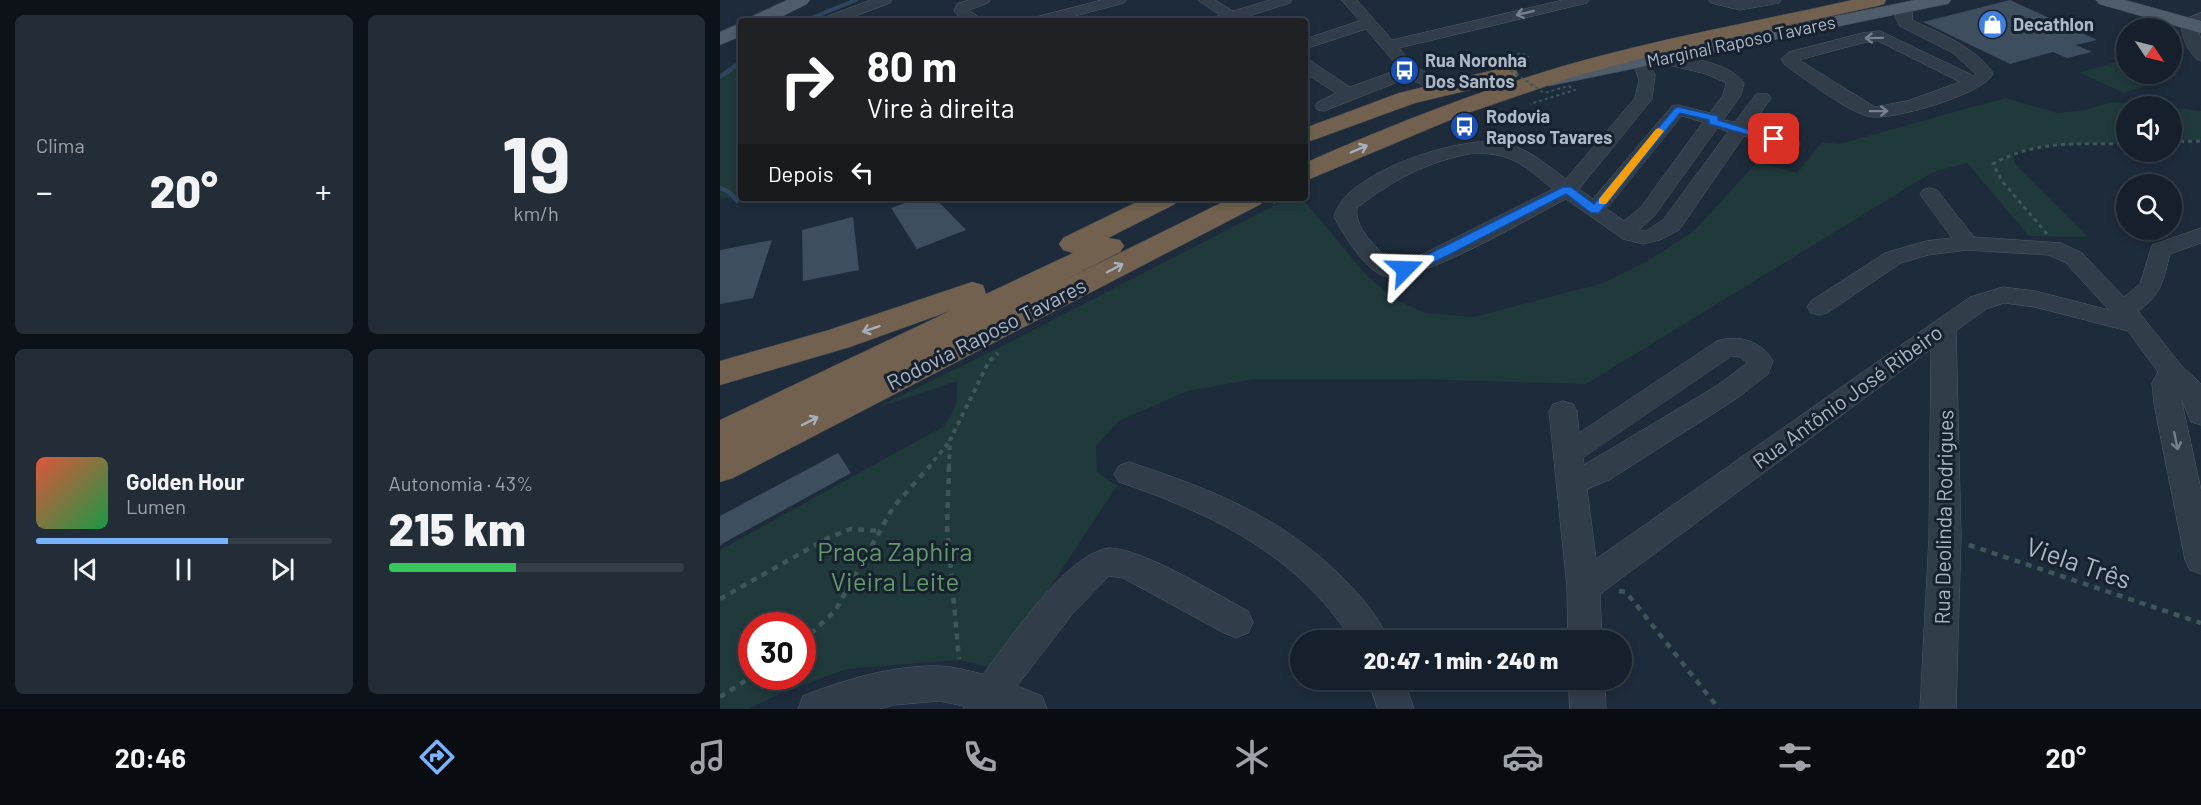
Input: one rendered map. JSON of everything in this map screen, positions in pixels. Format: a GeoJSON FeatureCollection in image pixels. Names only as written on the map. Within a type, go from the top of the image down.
{"type":"FeatureCollection","features":[{"type":"Feature","properties":{"kind":"highway"},"geometry":{"type":"LineString","coordinates":[[1308,152],[1379,122],[1803,0]]}},
{"type":"Feature","properties":{"kind":"highway"},"geometry":{"type":"LineString","coordinates":[[1308,135],[1407,98],[1451,86],[1542,74],[1878,0]]}},
{"type":"Feature","properties":{"kind":"highway"},"geometry":{"type":"LineString","coordinates":[[1308,172],[1542,74]]}},
{"type":"Feature","properties":{"kind":"highway"},"geometry":{"type":"LineString","coordinates":[[844,375],[986,287],[1160,201]]}},
{"type":"Feature","properties":{"kind":"highway","name":"Rodovia Raposo Tavares"},"geometry":{"type":"LineString","coordinates":[[720,436],[1202,201]]}},
{"type":"Feature","properties":{"kind":"highway","name":"Rodovia Raposo Tavares"},"geometry":{"type":"LineString","coordinates":[[720,469],[1246,201]]}},
{"type":"Feature","properties":{"kind":"highway"},"geometry":{"type":"LineString","coordinates":[[720,373],[839,339],[986,287]]}},
{"type":"Feature","properties":{"kind":"main road","name":"Marginal Raposo Tavares"},"geometry":{"type":"LineString","coordinates":[[1542,74],[1650,60],[1942,0]]}},
{"type":"Feature","properties":{"kind":"main road"},"geometry":{"type":"LineString","coordinates":[[2105,0],[2197,22]]}},
{"type":"Feature","properties":{"kind":"main road"},"geometry":{"type":"LineString","coordinates":[[764,18],[796,1]]}},
{"type":"Feature","properties":{"kind":"main road"},"geometry":{"type":"LineString","coordinates":[[720,39],[738,30]]}},
{"type":"Feature","properties":{"kind":"street"},"geometry":{"type":"LineString","coordinates":[[836,18],[885,0]]}},
{"type":"Feature","properties":{"kind":"street"},"geometry":{"type":"LineString","coordinates":[[972,18],[961,11],[962,7],[982,0]]}},
{"type":"Feature","properties":{"kind":"street"},"geometry":{"type":"LineString","coordinates":[[1050,18],[1119,0]]}},
{"type":"Feature","properties":{"kind":"street"},"geometry":{"type":"LineString","coordinates":[[1204,0],[1226,18]]}},
{"type":"Feature","properties":{"kind":"street"},"geometry":{"type":"LineString","coordinates":[[1233,18],[1281,0]]}},
{"type":"Feature","properties":{"kind":"street"},"geometry":{"type":"LineString","coordinates":[[1350,0],[1413,73],[1429,82],[1451,86]]}},
{"type":"Feature","properties":{"kind":"street"},"geometry":{"type":"LineString","coordinates":[[1391,45],[1582,0]]}},
{"type":"Feature","properties":{"kind":"street"},"geometry":{"type":"LineString","coordinates":[[1716,0],[1740,6],[1774,0]]}},
{"type":"Feature","properties":{"kind":"street"},"geometry":{"type":"LineString","coordinates":[[1906,8],[1905,23],[1953,47],[1979,66],[1985,73],[1984,77],[1975,83],[1895,109],[1873,112],[1789,59],[1795,55],[1875,36],[1887,38],[1975,83]]}},
{"type":"Feature","properties":{"kind":"street"},"geometry":{"type":"LineString","coordinates":[[1838,21],[1878,22],[1900,28],[1941,50],[1940,53],[1927,59]]}},
{"type":"Feature","properties":{"kind":"street"},"geometry":{"type":"LineString","coordinates":[[2197,22],[2188,28],[2201,56]]}},
{"type":"Feature","properties":{"kind":"street"},"geometry":{"type":"LineString","coordinates":[[1308,43],[1369,23]]}},
{"type":"Feature","properties":{"kind":"street"},"geometry":{"type":"LineString","coordinates":[[1623,230],[1639,221],[1648,211],[1732,95],[1735,83],[1732,78],[1722,73],[1650,60],[1647,70],[1649,82],[1643,99],[1567,190],[1431,259],[1405,269],[1390,270],[1380,265],[1353,232],[1345,217],[1347,206],[1365,191],[1437,154],[1461,147],[1484,147],[1520,155],[1567,190],[1623,230],[1642,239],[1650,238],[1671,225],[1762,98]]}},
{"type":"Feature","properties":{"kind":"street"},"geometry":{"type":"LineString","coordinates":[[1308,66],[1348,94]]}},
{"type":"Feature","properties":{"kind":"street"},"geometry":{"type":"LineString","coordinates":[[1324,106],[1348,94],[1413,73]]}},
{"type":"Feature","properties":{"kind":"street"},"geometry":{"type":"LineString","coordinates":[[1407,98],[1413,73]]}},
{"type":"Feature","properties":{"kind":"street"},"geometry":{"type":"LineString","coordinates":[[1595,210],[1678,110],[1791,144]]}},
{"type":"Feature","properties":{"kind":"street"},"geometry":{"type":"LineString","coordinates":[[1930,194],[1967,243]]}},
{"type":"Feature","properties":{"kind":"street"},"geometry":{"type":"LineString","coordinates":[[2130,317],[2153,279],[2160,250],[2201,235]]}},
{"type":"Feature","properties":{"kind":"street"},"geometry":{"type":"LineString","coordinates":[[1819,307],[1893,258],[1926,248],[1967,243],[2047,247],[2063,251],[2074,258],[2130,317],[2182,382],[2201,415]]}},
{"type":"Feature","properties":{"kind":"street","name":"Rua Antônio José Ribeiro"},"geometry":{"type":"LineString","coordinates":[[1583,587],[1978,303],[2003,295],[2130,317]]}},
{"type":"Feature","properties":{"kind":"street","name":"Rua Deolinda Rodrigues"},"geometry":{"type":"LineString","coordinates":[[1938,709],[1945,537],[1944,326]]}},
{"type":"Feature","properties":{"kind":"street"},"geometry":{"type":"LineString","coordinates":[[1568,453],[1726,347],[1740,346],[1756,355],[1760,361],[1760,367],[1727,392],[1599,472],[1571,482]]}},
{"type":"Feature","properties":{"kind":"street"},"geometry":{"type":"LineString","coordinates":[[2182,382],[2201,560]]}},
{"type":"Feature","properties":{"kind":"street"},"geometry":{"type":"LineString","coordinates":[[1563,411],[1583,587],[1585,630]]}},
{"type":"Feature","properties":{"kind":"street"},"geometry":{"type":"LineString","coordinates":[[1129,474],[1190,494],[1224,508],[1257,526],[1301,559],[1340,597],[1364,630]]}},
{"type":"Feature","properties":{"kind":"street"},"geometry":{"type":"LineString","coordinates":[[978,697],[1079,580],[1100,564],[1119,562],[1133,567],[1236,622]]}},
{"type":"Feature","properties":{"kind":"street"},"geometry":{"type":"LineString","coordinates":[[816,709],[894,687],[939,683],[978,697],[1029,709]]}},
{"type":"Feature","properties":{"kind":"street"},"geometry":{"type":"LineString","coordinates":[[1389,690],[1396,709]]}},
{"type":"Feature","properties":{"kind":"street"},"geometry":{"type":"LineString","coordinates":[[1587,690],[1588,709]]}},
{"type":"Feature","properties":{"kind":"path"},"geometry":{"type":"LineString","coordinates":[[1494,61],[1522,53],[1528,57],[1503,64],[1544,93],[1569,86],[1575,90],[1530,104]]}},
{"type":"Feature","properties":{"kind":"path"},"geometry":{"type":"LineString","coordinates":[[2182,142],[2201,141]]}},
{"type":"Feature","properties":{"kind":"path"},"geometry":{"type":"LineString","coordinates":[[2047,247],[2046,231],[2002,181],[1993,164],[2004,156],[2025,150],[2116,144]]}},
{"type":"Feature","properties":{"kind":"path"},"geometry":{"type":"LineString","coordinates":[[816,630],[845,596],[894,506],[950,440],[989,361],[1001,350]]}},
{"type":"Feature","properties":{"kind":"path"},"geometry":{"type":"LineString","coordinates":[[950,440],[947,527],[959,660],[978,697]]}},
{"type":"Feature","properties":{"kind":"path"},"geometry":{"type":"LineString","coordinates":[[720,599],[826,539],[850,530],[880,531]]}},
{"type":"Feature","properties":{"kind":"path","name":"Viela Três"},"geometry":{"type":"LineString","coordinates":[[1945,537],[2201,623]]}},
{"type":"Feature","properties":{"kind":"path"},"geometry":{"type":"LineString","coordinates":[[1583,587],[1626,592],[1719,709]]}},
{"type":"Feature","properties":{"kind":"path"},"geometry":{"type":"LineString","coordinates":[[720,697],[738,686]]}},
{"type":"Feature","properties":{"kind":"green space"},"geometry":{"type":"Polygon","coordinates":[[[738,61],[738,196],[720,199],[720,73],[738,61]]]}},
{"type":"Feature","properties":{"kind":"green space"},"geometry":{"type":"Polygon","coordinates":[[[2116,62],[2116,84],[2151,84],[2124,93],[2080,73],[2116,62]]]}},
{"type":"Feature","properties":{"kind":"green space","name":"Praça Zaphira Vieira Leite"},"geometry":{"type":"Polygon","coordinates":[[[2005,98],[2057,113],[2085,110],[2116,102],[2116,143],[2044,146],[2013,153],[2015,164],[2088,237],[2029,236],[1967,163],[1933,172],[1586,384],[1414,379],[1256,379],[1187,391],[1119,421],[1096,446],[1097,472],[1117,486],[996,669],[959,660],[846,669],[816,680],[816,612],[738,612],[738,690],[790,690],[748,709],[720,709],[720,550],[944,426],[956,406],[957,381],[876,408],[1000,347],[1283,201],[1305,201],[1368,277],[1396,300],[1426,313],[1474,317],[1603,283],[1646,262],[1694,231],[1757,162],[1797,173],[1822,142],[1839,144],[2005,98]]]}},
{"type":"Feature","properties":{"kind":"green space"},"geometry":{"type":"Polygon","coordinates":[[[2182,108],[2201,111],[2201,140],[2182,141],[2182,108]]]}},
{"type":"Feature","properties":{"kind":"building"},"geometry":{"type":"Polygon","coordinates":[[[2010,0],[2097,40],[2076,45],[2092,52],[2067,58],[2053,52],[2010,64],[1923,22],[2010,0]]]}},
{"type":"Feature","properties":{"kind":"building"},"geometry":{"type":"Polygon","coordinates":[[[911,201],[938,201],[966,230],[917,249],[891,208],[911,201]]]}},
{"type":"Feature","properties":{"kind":"building"},"geometry":{"type":"Polygon","coordinates":[[[853,217],[859,270],[803,281],[802,230],[853,217]]]}},
{"type":"Feature","properties":{"kind":"building"},"geometry":{"type":"Polygon","coordinates":[[[772,240],[753,298],[720,304],[720,250],[772,240]]]}},
{"type":"Feature","properties":{"kind":"building"},"geometry":{"type":"Polygon","coordinates":[[[838,453],[851,473],[720,545],[720,516],[838,453]]]}},
{"type":"Feature","properties":{"kind":"waterway"},"geometry":{"type":"LineString","coordinates":[[811,18],[856,0]]}},
{"type":"Feature","properties":{"kind":"waterway"},"geometry":{"type":"LineString","coordinates":[[720,77],[738,64]]}},
{"type":"Feature","properties":{"kind":"waterway"},"geometry":{"type":"LineString","coordinates":[[720,188],[729,192],[737,201]]}},
{"type":"Feature","properties":{"kind":"slow traffic"},"geometry":{"type":"LineString","coordinates":[[1602,201],[1659,131]]}},
{"type":"Feature","properties":{"kind":"place","name":"Decathlon"},"geometry":{"type":"Point","coordinates":[1992,24]}},
{"type":"Feature","properties":{"kind":"place","name":"Rua Noronha Dos Santos"},"geometry":{"type":"Point","coordinates":[1404,70]}},
{"type":"Feature","properties":{"kind":"place","name":"Rodovia Raposo Tavares"},"geometry":{"type":"Point","coordinates":[1465,126]}},
{"type":"Feature","properties":{"kind":"route"},"geometry":{"type":"LineString","coordinates":[[1405,269],[1431,259],[1567,190],[1595,210],[1678,110],[1714,118],[1712,122],[1774,139]]}}]}
